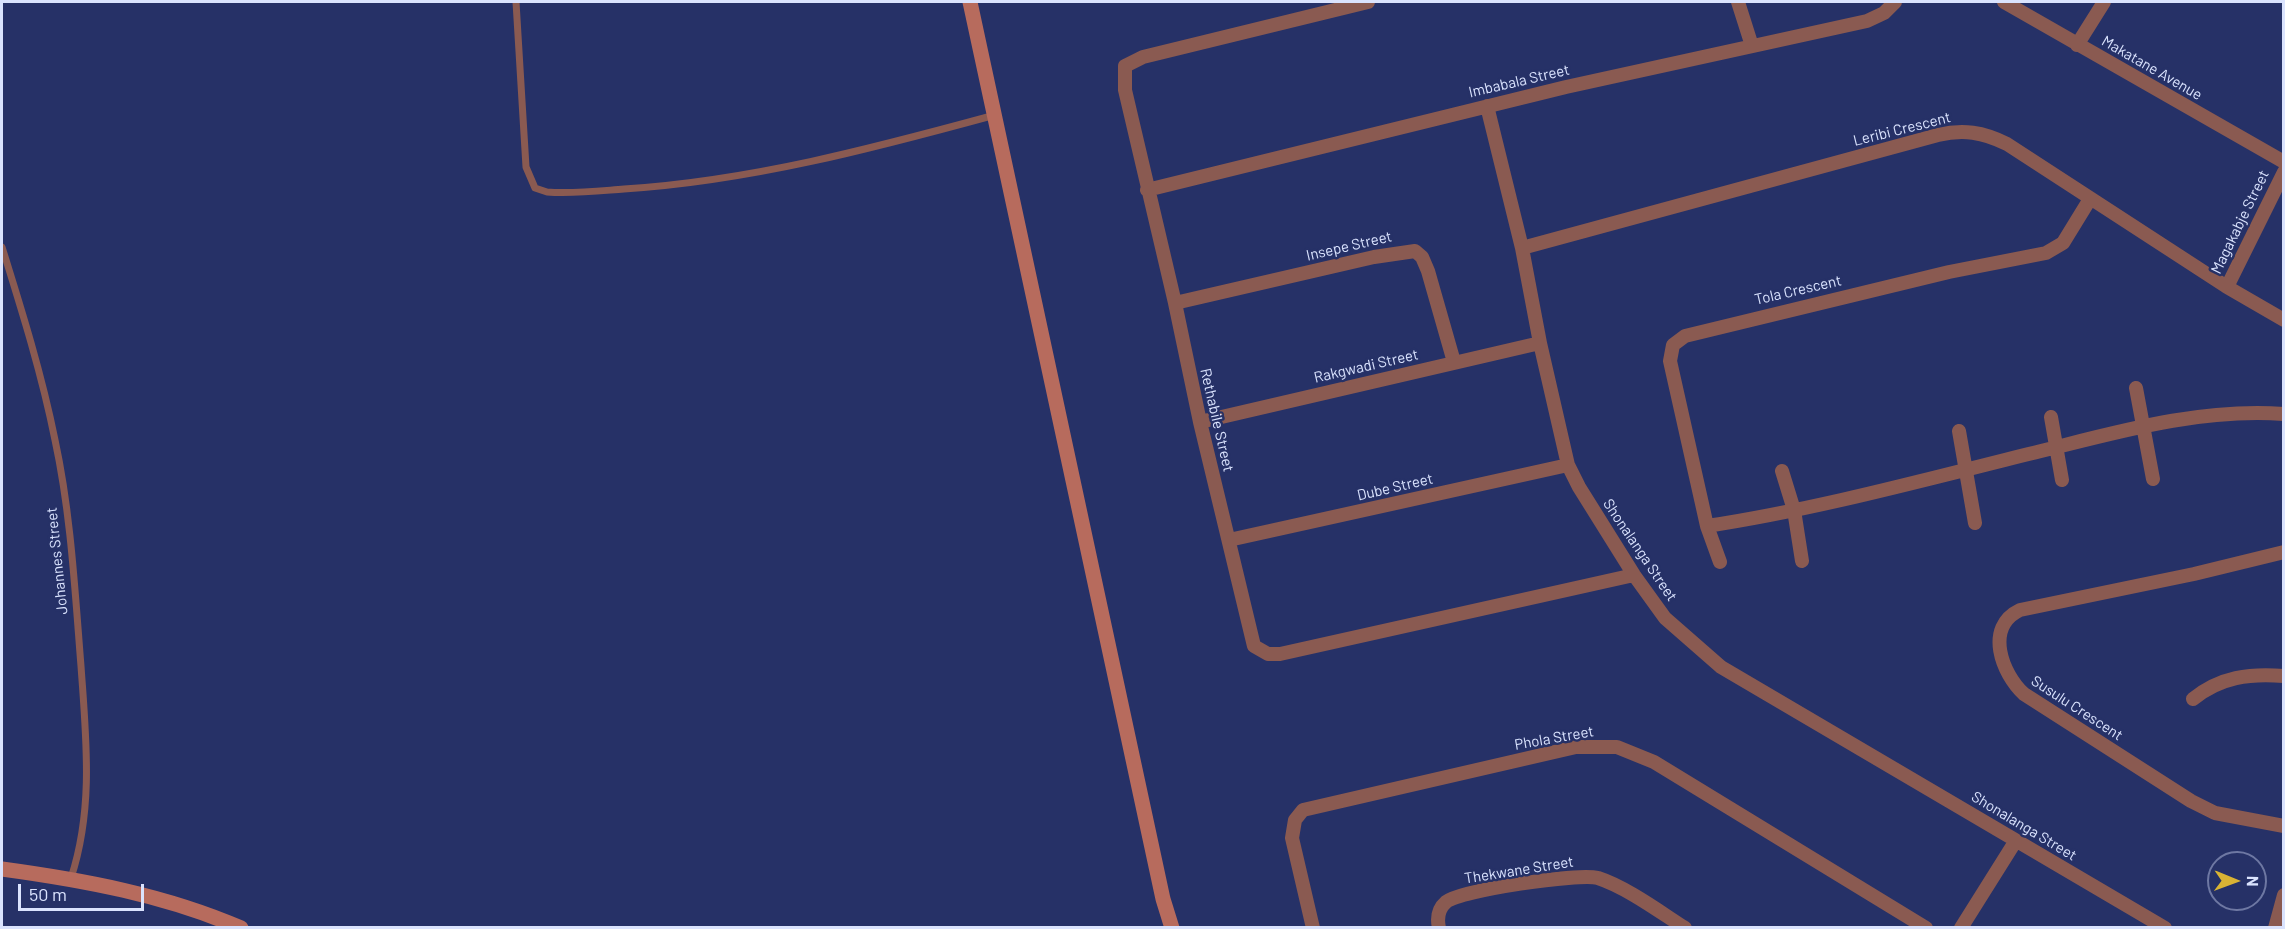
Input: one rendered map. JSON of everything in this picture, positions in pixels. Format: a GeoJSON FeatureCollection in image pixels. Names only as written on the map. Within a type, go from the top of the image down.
{"type":"FeatureCollection","features":[{"type":"Feature","properties":{"kind":"main road"},"geometry":{"type":"LineString","coordinates":[[970,2],[1162,899],[1172,927]]}},
{"type":"Feature","properties":{"kind":"main road"},"geometry":{"type":"LineString","coordinates":[[2,869],[71,878],[206,913],[242,927]]}},
{"type":"Feature","properties":{"kind":"main road"},"geometry":{"type":"LineString","coordinates":[[1160,927],[1162,899]]}},
{"type":"Feature","properties":{"kind":"street","name":"Rethabile Street"},"geometry":{"type":"LineString","coordinates":[[1368,2],[1159,52],[1125,66],[1125,90],[1147,190],[1250,634],[1258,650],[1268,654],[1634,575]]}},
{"type":"Feature","properties":{"kind":"street"},"geometry":{"type":"LineString","coordinates":[[1738,2],[1752,46]]}},
{"type":"Feature","properties":{"kind":"street","name":"Imbabala Street"},"geometry":{"type":"LineString","coordinates":[[1147,190],[1487,106],[1867,21],[1884,13],[1895,2]]}},
{"type":"Feature","properties":{"kind":"street","name":"Makatane Avenue"},"geometry":{"type":"LineString","coordinates":[[2004,2],[2283,162]]}},
{"type":"Feature","properties":{"kind":"street"},"geometry":{"type":"LineString","coordinates":[[2077,45],[2104,2]]}},
{"type":"Feature","properties":{"kind":"street","name":"Shonalanga Street"},"geometry":{"type":"LineString","coordinates":[[1487,106],[1522,248],[1540,343],[1568,465],[1579,487],[1634,575],[1665,618],[1721,667],[2015,842],[2165,927]]}},
{"type":"Feature","properties":{"kind":"street","name":"Leribi Crescent"},"geometry":{"type":"LineString","coordinates":[[1522,248],[1938,135],[1960,131],[1990,135],[2007,144],[2227,287],[2283,320]]}},
{"type":"Feature","properties":{"kind":"street","name":"Magakabje Street"},"geometry":{"type":"LineString","coordinates":[[2227,287],[2283,172]]}},
{"type":"Feature","properties":{"kind":"street","name":"Tola Crescent"},"geometry":{"type":"LineString","coordinates":[[1720,562],[1707,526],[1671,370],[1670,354],[1676,342],[1685,336],[1751,318],[1948,272],[2046,253],[2063,243],[2090,199]]}},
{"type":"Feature","properties":{"kind":"street","name":"Insepe Street"},"geometry":{"type":"LineString","coordinates":[[1175,303],[1374,257],[1414,251],[1422,257],[1428,271],[1454,362]]}},
{"type":"Feature","properties":{"kind":"street","name":"Rakgwadi Street"},"geometry":{"type":"LineString","coordinates":[[1200,422],[1540,343]]}},
{"type":"Feature","properties":{"kind":"street"},"geometry":{"type":"LineString","coordinates":[[2136,388],[2153,479]]}},
{"type":"Feature","properties":{"kind":"street"},"geometry":{"type":"LineString","coordinates":[[1707,526],[1794,510],[2142,427],[2228,413],[2283,414]]}},
{"type":"Feature","properties":{"kind":"street"},"geometry":{"type":"LineString","coordinates":[[2050,417],[2062,480]]}},
{"type":"Feature","properties":{"kind":"street"},"geometry":{"type":"LineString","coordinates":[[1959,431],[1975,523]]}},
{"type":"Feature","properties":{"kind":"street","name":"Dube Street"},"geometry":{"type":"LineString","coordinates":[[1229,540],[1568,465]]}},
{"type":"Feature","properties":{"kind":"street"},"geometry":{"type":"LineString","coordinates":[[1782,471],[1794,510],[1802,561]]}},
{"type":"Feature","properties":{"kind":"street","name":"Susulu Crescent"},"geometry":{"type":"LineString","coordinates":[[2283,552],[2194,574],[2020,610],[2007,619],[2000,642],[2003,667],[2014,685],[2024,694],[2191,801],[2215,813],[2283,826]]}},
{"type":"Feature","properties":{"kind":"street"},"geometry":{"type":"LineString","coordinates":[[2193,699],[2205,689],[2236,677],[2283,676]]}},
{"type":"Feature","properties":{"kind":"street","name":"Phola Street"},"geometry":{"type":"LineString","coordinates":[[1313,927],[1292,838],[1295,820],[1303,810],[1541,755],[1596,746],[1617,747],[1654,762],[1926,927]]}},
{"type":"Feature","properties":{"kind":"street"},"geometry":{"type":"LineString","coordinates":[[1961,927],[2015,842]]}},
{"type":"Feature","properties":{"kind":"street","name":"Thekwane Street"},"geometry":{"type":"LineString","coordinates":[[1439,927],[1440,909],[1456,897],[1474,892],[1584,876],[1609,883],[1686,927]]}},
{"type":"Feature","properties":{"kind":"street"},"geometry":{"type":"LineString","coordinates":[[2275,927],[2283,895]]}},
{"type":"Feature","properties":{"kind":"lane"},"geometry":{"type":"LineString","coordinates":[[516,2],[526,167],[536,188],[547,192],[663,187],[719,180],[914,137],[995,115]]}},
{"type":"Feature","properties":{"kind":"lane","name":"Johannes Street"},"geometry":{"type":"LineString","coordinates":[[2,248],[25,321],[56,442],[72,558],[87,740],[88,780],[82,845],[71,878]]}}]}
